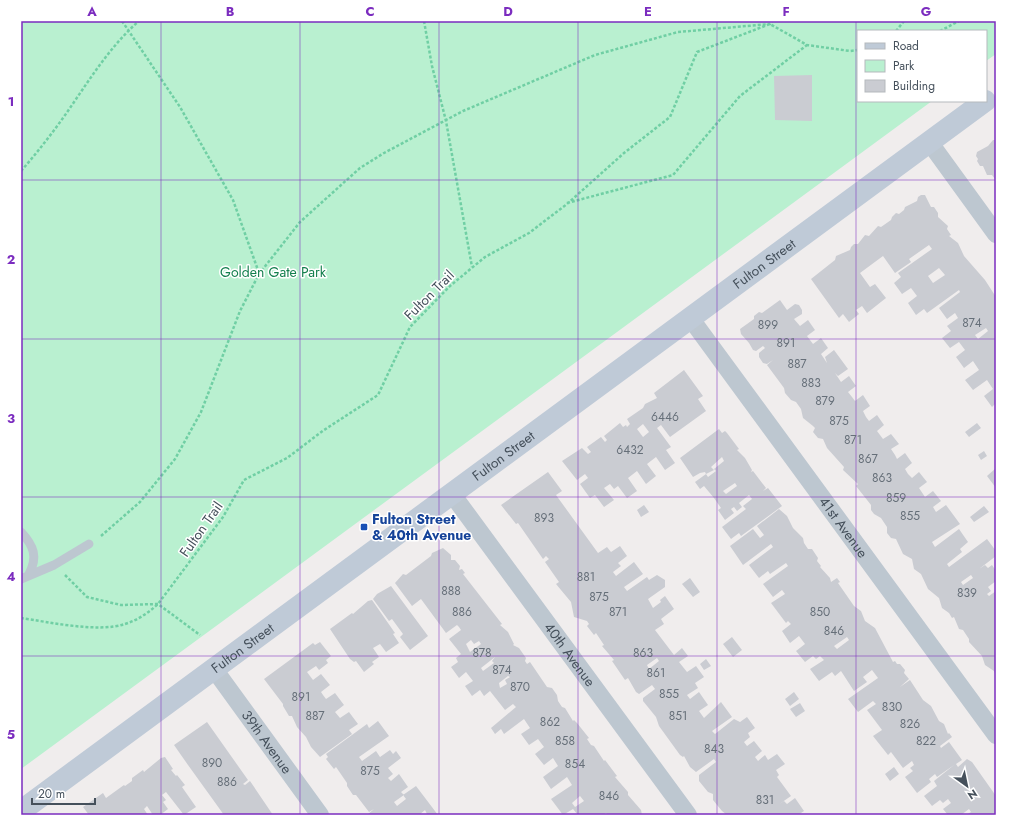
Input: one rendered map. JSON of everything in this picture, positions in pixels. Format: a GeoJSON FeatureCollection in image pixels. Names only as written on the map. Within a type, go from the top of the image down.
{"type":"FeatureCollection","features":[{"type":"Feature","properties":{"kind":"main road","name":"Fulton Street"},"geometry":{"type":"LineString","coordinates":[[987,100],[996,93]]}},
{"type":"Feature","properties":{"kind":"main road","name":"Fulton Street"},"geometry":{"type":"LineString","coordinates":[[21,810],[985,102]]}},
{"type":"Feature","properties":{"kind":"street"},"geometry":{"type":"LineString","coordinates":[[930,143],[996,234]]}},
{"type":"Feature","properties":{"kind":"street","name":"41st Avenue"},"geometry":{"type":"LineString","coordinates":[[691,319],[996,735]]}},
{"type":"Feature","properties":{"kind":"street","name":"40th Avenue"},"geometry":{"type":"LineString","coordinates":[[452,494],[688,815]]}},
{"type":"Feature","properties":{"kind":"street","name":"39th Avenue"},"geometry":{"type":"LineString","coordinates":[[214,669],[320,815]]}},
{"type":"Feature","properties":{"kind":"lane"},"geometry":{"type":"LineString","coordinates":[[21,532],[31,543],[35,560],[25,576]]}},
{"type":"Feature","properties":{"kind":"lane"},"geometry":{"type":"LineString","coordinates":[[25,576],[54,565],[89,544]]}},
{"type":"Feature","properties":{"kind":"path"},"geometry":{"type":"LineString","coordinates":[[122,21],[180,107],[233,200],[259,274]]}},
{"type":"Feature","properties":{"kind":"path"},"geometry":{"type":"LineString","coordinates":[[21,171],[64,117],[103,60],[128,31],[139,21]]}},
{"type":"Feature","properties":{"kind":"path"},"geometry":{"type":"LineString","coordinates":[[424,21],[432,66],[446,121],[472,268]]}},
{"type":"Feature","properties":{"kind":"path"},"geometry":{"type":"LineString","coordinates":[[766,21],[807,45],[850,51],[857,50]]}},
{"type":"Feature","properties":{"kind":"path"},"geometry":{"type":"LineString","coordinates":[[897,30],[904,21]]}},
{"type":"Feature","properties":{"kind":"path"},"geometry":{"type":"LineString","coordinates":[[942,30],[959,21]]}},
{"type":"Feature","properties":{"kind":"path"},"geometry":{"type":"LineString","coordinates":[[89,544],[106,532],[140,502],[175,459],[201,412],[240,311],[259,274],[300,222],[360,168],[384,153],[463,111],[595,55],[678,32],[771,23]]}},
{"type":"Feature","properties":{"kind":"path","name":"Fulton Trail"},"geometry":{"type":"LineString","coordinates":[[21,618],[94,627],[124,625],[146,614],[158,604],[223,517],[244,480],[287,458],[324,430],[378,396],[410,327],[450,286],[485,257],[529,233],[567,204],[624,153],[670,117],[697,52],[771,23]]}},
{"type":"Feature","properties":{"kind":"path"},"geometry":{"type":"LineString","coordinates":[[567,204],[673,175],[740,96],[807,45]]}},
{"type":"Feature","properties":{"kind":"path"},"geometry":{"type":"LineString","coordinates":[[54,565],[87,597],[120,605],[158,604],[200,635]]}},
{"type":"Feature","properties":{"kind":"green space","name":"Golden Gate Park"},"geometry":{"type":"Polygon","coordinates":[[[21,21],[996,21],[996,54],[987,60],[987,30],[857,30],[857,102],[931,102],[21,769],[21,21]]]}},
{"type":"Feature","properties":{"kind":"building"},"geometry":{"type":"Polygon","coordinates":[[[812,75],[812,121],[775,120],[774,76],[812,75]]]}},
{"type":"Feature","properties":{"kind":"building"},"geometry":{"type":"Polygon","coordinates":[[[993,140],[996,140],[996,185],[995,179],[992,175],[987,175],[983,166],[980,166],[977,161],[978,159],[976,156],[977,152],[988,146],[993,140]]]}},
{"type":"Feature","properties":{"kind":"building"},"geometry":{"type":"Polygon","coordinates":[[[925,195],[931,207],[934,207],[938,213],[938,217],[948,226],[947,229],[951,235],[949,236],[958,243],[964,256],[985,280],[996,297],[996,403],[992,407],[984,396],[993,389],[987,380],[973,390],[965,380],[979,370],[973,361],[964,368],[956,357],[965,350],[959,342],[950,348],[942,338],[951,331],[947,326],[958,318],[955,313],[947,319],[939,308],[960,292],[959,290],[927,313],[924,309],[916,315],[908,303],[917,296],[911,288],[902,294],[894,283],[901,277],[898,273],[932,249],[929,245],[909,259],[911,262],[895,273],[883,256],[860,273],[870,287],[875,284],[886,298],[867,313],[862,306],[856,310],[859,314],[849,322],[843,314],[839,318],[811,279],[835,260],[836,256],[850,250],[854,244],[858,244],[865,235],[869,236],[878,226],[881,227],[891,220],[896,213],[899,214],[905,207],[917,201],[918,197],[925,195]],[[939,268],[928,276],[933,283],[945,275],[939,268]],[[986,328],[975,335],[978,339],[988,331],[986,328]]]}},
{"type":"Feature","properties":{"kind":"building"},"geometry":{"type":"Polygon","coordinates":[[[780,300],[787,310],[795,304],[799,305],[802,310],[802,314],[794,319],[800,326],[808,320],[815,330],[807,336],[813,344],[821,338],[828,348],[821,354],[827,363],[825,357],[834,350],[848,369],[838,376],[835,373],[841,382],[849,376],[856,386],[848,392],[855,401],[863,395],[870,406],[863,411],[866,417],[869,421],[877,415],[884,425],[877,431],[883,439],[891,434],[899,444],[891,449],[897,459],[905,453],[912,463],[905,469],[908,474],[912,478],[919,472],[927,482],[919,488],[925,497],[933,491],[941,501],[933,507],[936,512],[946,505],[960,524],[932,542],[935,547],[959,529],[968,542],[960,549],[962,552],[947,564],[949,567],[987,539],[996,551],[996,556],[979,569],[985,565],[988,568],[992,565],[996,571],[996,581],[988,587],[991,591],[987,594],[989,596],[996,591],[996,676],[994,671],[985,665],[982,656],[969,642],[969,639],[963,630],[959,629],[954,617],[952,618],[949,613],[942,608],[939,598],[928,589],[921,574],[914,569],[912,559],[903,554],[896,539],[891,538],[887,533],[887,527],[881,518],[874,514],[871,510],[871,505],[856,486],[858,484],[843,470],[844,467],[827,448],[823,439],[818,438],[813,432],[815,428],[803,418],[801,409],[796,402],[791,400],[785,393],[784,388],[767,365],[773,360],[767,364],[763,363],[759,357],[759,353],[765,348],[763,346],[756,351],[753,350],[741,334],[740,329],[754,319],[754,316],[759,312],[762,313],[780,300]],[[971,575],[961,582],[963,585],[973,578],[971,575]]]}},
{"type":"Feature","properties":{"kind":"building"},"geometry":{"type":"Polygon","coordinates":[[[684,370],[703,396],[698,399],[706,411],[670,437],[661,425],[657,428],[671,447],[666,450],[675,463],[665,470],[656,457],[647,464],[656,476],[646,484],[637,471],[628,478],[637,491],[627,498],[618,486],[614,489],[610,484],[604,488],[614,500],[604,507],[595,495],[590,498],[580,484],[588,478],[585,474],[577,480],[562,461],[582,448],[588,454],[591,452],[587,447],[601,437],[605,442],[607,440],[604,436],[620,423],[623,427],[626,425],[627,427],[630,424],[627,419],[643,408],[645,404],[657,398],[654,393],[684,370]],[[643,424],[637,429],[643,437],[649,432],[643,424]]]}},
{"type":"Feature","properties":{"kind":"building"},"geometry":{"type":"Polygon","coordinates":[[[977,423],[981,428],[969,437],[965,432],[977,423]]]}},
{"type":"Feature","properties":{"kind":"building"},"geometry":{"type":"Polygon","coordinates":[[[719,429],[722,433],[725,431],[727,433],[739,449],[737,450],[745,458],[752,470],[751,472],[753,471],[766,488],[763,491],[768,488],[782,506],[741,536],[739,533],[731,539],[722,527],[746,509],[743,506],[752,499],[749,495],[739,503],[742,507],[737,511],[734,507],[731,509],[734,513],[725,520],[718,510],[721,508],[714,498],[704,486],[700,489],[695,482],[706,474],[705,472],[693,477],[680,458],[719,429]],[[722,457],[711,467],[714,470],[706,474],[708,477],[716,471],[714,469],[724,461],[722,457]],[[735,483],[723,491],[726,494],[737,486],[735,483]]]}},
{"type":"Feature","properties":{"kind":"building"},"geometry":{"type":"Polygon","coordinates":[[[984,451],[987,456],[981,460],[978,455],[984,451]]]}},
{"type":"Feature","properties":{"kind":"building"},"geometry":{"type":"Polygon","coordinates":[[[996,468],[996,488],[987,476],[996,468]]]}},
{"type":"Feature","properties":{"kind":"building"},"geometry":{"type":"Polygon","coordinates":[[[548,472],[562,491],[556,495],[598,553],[607,547],[611,552],[620,546],[627,556],[618,563],[621,566],[613,572],[616,576],[634,562],[643,574],[624,587],[627,591],[647,577],[649,580],[657,575],[665,580],[665,587],[648,599],[653,608],[661,602],[660,600],[665,596],[674,609],[661,619],[664,624],[655,630],[674,655],[682,648],[688,656],[679,662],[687,672],[696,666],[704,677],[695,683],[698,688],[687,695],[690,699],[699,692],[708,705],[699,711],[704,718],[721,702],[732,717],[712,731],[715,734],[734,719],[740,722],[747,717],[755,728],[748,733],[750,737],[744,742],[747,746],[754,741],[762,751],[755,757],[758,761],[765,755],[768,760],[777,754],[785,764],[776,770],[779,775],[777,777],[791,796],[778,805],[784,801],[787,804],[795,798],[804,811],[798,815],[727,815],[722,811],[713,800],[713,794],[708,792],[699,781],[699,775],[716,762],[714,759],[696,772],[690,767],[684,756],[683,757],[680,755],[659,726],[656,717],[643,701],[643,698],[655,689],[652,685],[639,694],[636,692],[628,678],[625,680],[612,661],[614,660],[602,646],[604,645],[596,633],[594,635],[587,626],[589,624],[587,621],[574,617],[571,602],[556,584],[559,582],[545,562],[549,559],[546,556],[543,559],[518,523],[516,524],[501,505],[548,472]],[[657,658],[647,665],[649,669],[659,661],[657,658]]]}},
{"type":"Feature","properties":{"kind":"building"},"geometry":{"type":"Polygon","coordinates":[[[644,505],[649,512],[641,517],[637,510],[644,505]]]}},
{"type":"Feature","properties":{"kind":"building"},"geometry":{"type":"Polygon","coordinates":[[[984,506],[989,512],[974,522],[970,517],[984,506]]]}},
{"type":"Feature","properties":{"kind":"building"},"geometry":{"type":"Polygon","coordinates":[[[779,509],[787,516],[793,528],[803,538],[808,549],[812,549],[818,558],[817,561],[821,566],[820,567],[830,578],[831,582],[837,578],[840,582],[838,583],[854,606],[861,611],[865,621],[875,628],[893,662],[895,661],[897,664],[900,664],[905,670],[904,673],[909,679],[900,687],[910,680],[923,700],[931,706],[939,721],[944,724],[948,734],[949,733],[952,737],[940,746],[941,748],[949,742],[962,760],[956,764],[958,767],[967,759],[972,762],[996,796],[996,815],[966,815],[971,812],[969,809],[961,815],[948,815],[943,809],[951,803],[948,799],[943,803],[940,800],[932,806],[924,796],[937,786],[934,781],[954,765],[937,777],[935,774],[929,779],[931,782],[917,793],[905,777],[913,771],[910,768],[914,765],[912,761],[903,768],[891,752],[888,755],[873,736],[882,730],[867,710],[876,704],[873,701],[858,712],[848,699],[878,678],[872,670],[863,677],[867,682],[854,691],[841,671],[835,676],[832,672],[819,681],[810,669],[824,660],[820,656],[816,659],[813,656],[805,662],[796,651],[805,644],[799,636],[790,643],[782,631],[791,624],[788,621],[786,623],[771,603],[785,594],[782,590],[773,597],[763,584],[788,566],[786,563],[770,574],[768,571],[759,578],[749,565],[773,547],[771,544],[743,565],[730,546],[753,529],[760,538],[764,535],[757,526],[779,509]],[[847,637],[834,646],[837,649],[849,640],[847,637]]]}},
{"type":"Feature","properties":{"kind":"building"},"geometry":{"type":"Polygon","coordinates":[[[443,548],[451,555],[451,560],[455,560],[460,566],[459,570],[462,569],[465,573],[463,574],[502,624],[500,625],[508,632],[514,644],[513,645],[519,648],[526,658],[525,661],[527,664],[530,662],[547,687],[552,688],[562,707],[565,708],[573,721],[574,720],[577,723],[589,738],[587,739],[591,745],[594,746],[617,776],[615,777],[641,810],[642,815],[608,815],[606,813],[603,815],[578,815],[573,809],[563,815],[551,799],[572,785],[567,777],[551,789],[543,777],[558,766],[553,758],[544,765],[535,754],[544,747],[538,739],[529,745],[521,734],[530,728],[524,719],[504,734],[501,729],[495,734],[491,728],[516,707],[513,704],[505,710],[490,691],[484,696],[480,690],[472,696],[465,686],[473,681],[466,672],[459,678],[451,667],[458,662],[456,658],[461,654],[449,639],[461,630],[459,627],[457,625],[446,633],[421,599],[412,606],[395,583],[403,574],[406,575],[431,556],[432,553],[443,548]],[[471,640],[466,644],[470,652],[481,644],[479,641],[474,644],[471,640]],[[495,657],[481,668],[483,671],[494,663],[492,661],[495,657]],[[508,676],[499,683],[500,688],[507,684],[505,680],[510,677],[508,676]],[[580,796],[572,803],[575,807],[584,801],[580,796]]]}},
{"type":"Feature","properties":{"kind":"building"},"geometry":{"type":"Polygon","coordinates":[[[690,578],[700,592],[693,597],[682,584],[690,578]]]}},
{"type":"Feature","properties":{"kind":"building"},"geometry":{"type":"Polygon","coordinates":[[[391,586],[428,636],[410,650],[400,637],[403,634],[392,619],[389,621],[373,599],[377,594],[391,586]]]}},
{"type":"Feature","properties":{"kind":"building"},"geometry":{"type":"Polygon","coordinates":[[[372,600],[395,633],[393,634],[399,643],[386,652],[380,644],[373,648],[379,657],[372,662],[374,664],[364,672],[356,661],[354,662],[350,659],[330,629],[352,613],[353,614],[368,601],[372,600]]]}},
{"type":"Feature","properties":{"kind":"building"},"geometry":{"type":"Polygon","coordinates":[[[732,637],[742,650],[733,657],[723,644],[732,637]]]}},
{"type":"Feature","properties":{"kind":"building"},"geometry":{"type":"Polygon","coordinates":[[[320,642],[331,656],[326,660],[328,663],[319,670],[316,666],[307,672],[313,680],[321,674],[330,685],[321,692],[326,699],[335,693],[344,705],[335,712],[340,718],[349,712],[358,724],[349,730],[352,734],[320,757],[311,747],[306,737],[297,727],[292,716],[289,716],[283,704],[264,679],[313,643],[315,645],[320,642]]]}},
{"type":"Feature","properties":{"kind":"building"},"geometry":{"type":"Polygon","coordinates":[[[706,659],[711,666],[704,670],[700,664],[706,659]]]}},
{"type":"Feature","properties":{"kind":"building"},"geometry":{"type":"Polygon","coordinates":[[[794,692],[799,699],[790,706],[785,699],[794,692]]]}},
{"type":"Feature","properties":{"kind":"building"},"geometry":{"type":"Polygon","coordinates":[[[800,703],[805,711],[796,717],[790,709],[800,703]]]}},
{"type":"Feature","properties":{"kind":"building"},"geometry":{"type":"Polygon","coordinates":[[[378,721],[389,736],[359,757],[362,761],[376,751],[380,757],[390,750],[393,754],[396,751],[401,758],[388,768],[393,774],[388,778],[391,781],[399,774],[408,787],[401,792],[404,795],[416,786],[438,815],[426,815],[425,810],[419,815],[367,815],[374,809],[369,812],[356,795],[353,795],[336,767],[334,769],[326,759],[328,757],[326,754],[367,724],[369,728],[378,721]],[[403,795],[394,802],[397,806],[406,799],[403,795]]]}},
{"type":"Feature","properties":{"kind":"building"},"geometry":{"type":"Polygon","coordinates":[[[207,722],[248,780],[243,784],[245,785],[250,781],[273,815],[224,815],[188,765],[174,745],[207,722]]]}},
{"type":"Feature","properties":{"kind":"building"},"geometry":{"type":"Polygon","coordinates":[[[165,757],[173,769],[171,770],[185,785],[182,787],[196,807],[184,815],[166,792],[162,795],[166,800],[163,802],[168,809],[160,815],[153,815],[147,806],[144,809],[148,815],[89,815],[83,807],[103,793],[106,798],[132,781],[132,778],[143,770],[144,772],[161,758],[165,757]]]}},
{"type":"Feature","properties":{"kind":"building"},"geometry":{"type":"Polygon","coordinates":[[[894,767],[899,774],[890,781],[885,774],[894,767]]]}},
{"type":"Feature","properties":{"kind":"place","name":"Fulton Street & 40th Avenue"},"geometry":{"type":"Point","coordinates":[364,527]}}]}
